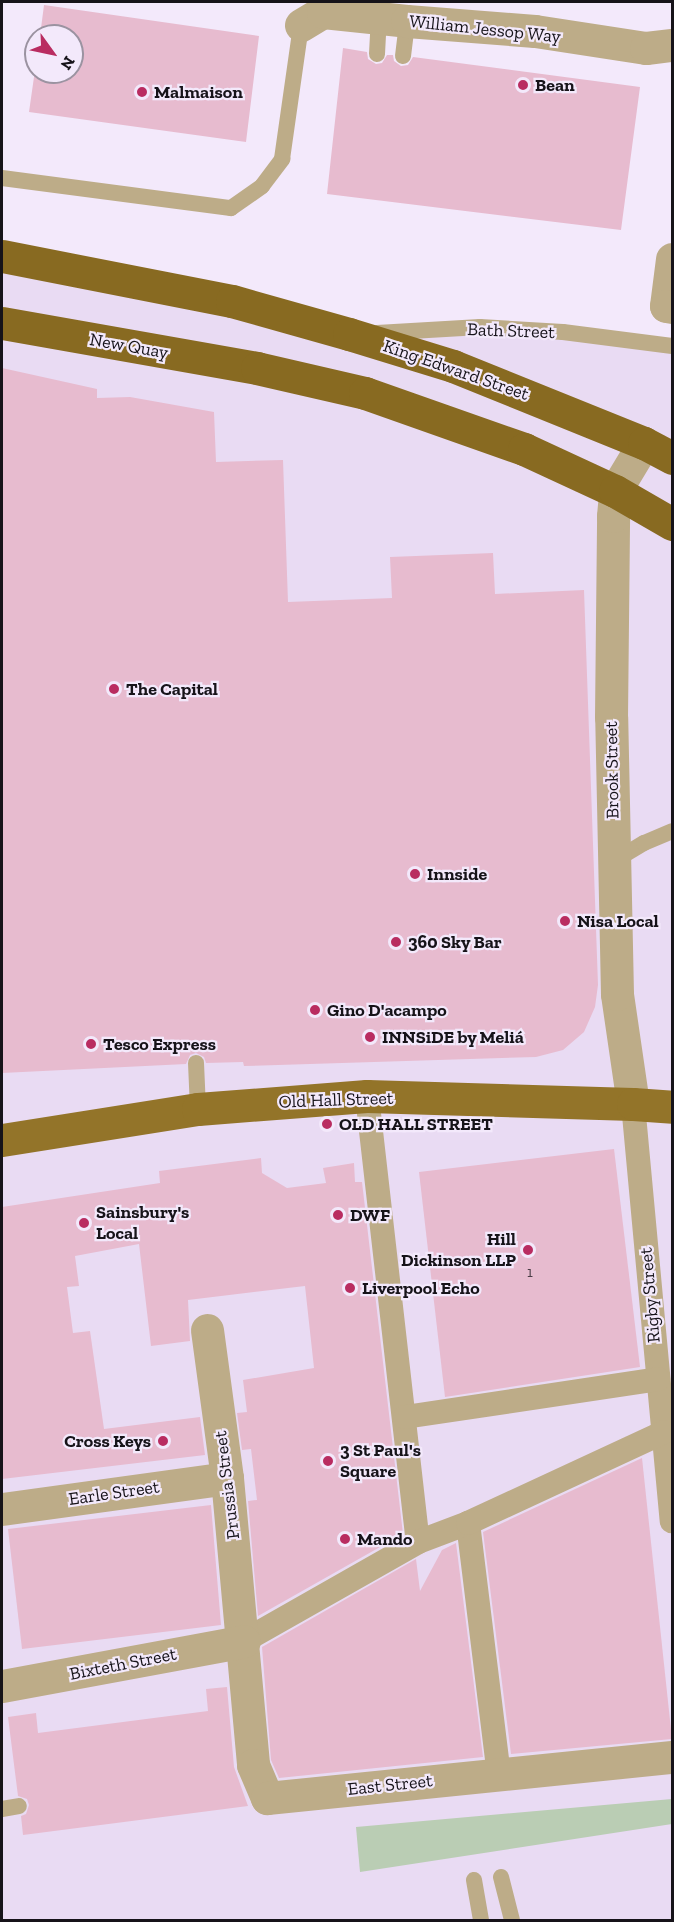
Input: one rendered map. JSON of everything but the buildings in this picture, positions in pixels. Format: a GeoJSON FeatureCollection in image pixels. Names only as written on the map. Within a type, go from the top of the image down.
{"type":"FeatureCollection","features":[{"type":"Feature","properties":{"kind":"highway","name":"King Edward Street"},"geometry":{"type":"LineString","coordinates":[[2,256],[232,301],[349,334],[453,366],[644,443],[672,458]]}},
{"type":"Feature","properties":{"kind":"highway","name":"New Quay"},"geometry":{"type":"LineString","coordinates":[[2,323],[257,368],[403,405],[524,448],[615,491]]}},
{"type":"Feature","properties":{"kind":"highway"},"geometry":{"type":"LineString","coordinates":[[615,491],[672,524]]}},
{"type":"Feature","properties":{"kind":"main road","name":"Old Hall Street"},"geometry":{"type":"LineString","coordinates":[[2,1139],[198,1108],[368,1096],[672,1107]]}},
{"type":"Feature","properties":{"kind":"street","name":"William Jessop Way"},"geometry":{"type":"LineString","coordinates":[[301,25],[323,12],[535,31],[646,48],[672,45]]}},
{"type":"Feature","properties":{"kind":"street"},"geometry":{"type":"LineString","coordinates":[[669,307],[672,259]]}},
{"type":"Feature","properties":{"kind":"street"},"geometry":{"type":"LineString","coordinates":[[615,491],[644,443]]}},
{"type":"Feature","properties":{"kind":"street","name":"Brook Street"},"geometry":{"type":"LineString","coordinates":[[615,491],[611,717],[617,994],[633,1104]]}},
{"type":"Feature","properties":{"kind":"street"},"geometry":{"type":"LineString","coordinates":[[368,1096],[418,1542]]}},
{"type":"Feature","properties":{"kind":"street","name":"Rigby Street"},"geometry":{"type":"LineString","coordinates":[[633,1104],[672,1521]]}},
{"type":"Feature","properties":{"kind":"street","name":"Prussia Street"},"geometry":{"type":"LineString","coordinates":[[207,1330],[227,1478],[244,1641]]}},
{"type":"Feature","properties":{"kind":"street"},"geometry":{"type":"LineString","coordinates":[[405,1417],[658,1379]]}},
{"type":"Feature","properties":{"kind":"street"},"geometry":{"type":"LineString","coordinates":[[244,1641],[418,1542],[468,1523],[664,1432]]}},
{"type":"Feature","properties":{"kind":"street","name":"Earle Street"},"geometry":{"type":"LineString","coordinates":[[2,1509],[227,1478]]}},
{"type":"Feature","properties":{"kind":"street"},"geometry":{"type":"LineString","coordinates":[[468,1523],[499,1774]]}},
{"type":"Feature","properties":{"kind":"street","name":"Bixteth Street"},"geometry":{"type":"LineString","coordinates":[[2,1686],[244,1641]]}},
{"type":"Feature","properties":{"kind":"street","name":"East Street"},"geometry":{"type":"LineString","coordinates":[[244,1641],[248,1766],[267,1798],[672,1757]]}},
{"type":"Feature","properties":{"kind":"lane"},"geometry":{"type":"LineString","coordinates":[[377,54],[393,20]]}},
{"type":"Feature","properties":{"kind":"lane"},"geometry":{"type":"LineString","coordinates":[[393,20],[404,56]]}},
{"type":"Feature","properties":{"kind":"lane"},"geometry":{"type":"LineString","coordinates":[[2,178],[231,208],[262,186],[282,159],[301,25]]}},
{"type":"Feature","properties":{"kind":"lane","name":"Bath Street"},"geometry":{"type":"LineString","coordinates":[[349,334],[480,327],[563,332],[672,346]]}},
{"type":"Feature","properties":{"kind":"lane"},"geometry":{"type":"LineString","coordinates":[[614,861],[644,843],[672,831]]}},
{"type":"Feature","properties":{"kind":"lane"},"geometry":{"type":"LineString","coordinates":[[196,1063],[198,1108]]}},
{"type":"Feature","properties":{"kind":"lane"},"geometry":{"type":"LineString","coordinates":[[2,1809],[19,1806]]}},
{"type":"Feature","properties":{"kind":"lane"},"geometry":{"type":"LineString","coordinates":[[501,1877],[512,1920]]}},
{"type":"Feature","properties":{"kind":"lane"},"geometry":{"type":"LineString","coordinates":[[474,1880],[481,1920]]}},
{"type":"Feature","properties":{"kind":"shaded area"},"geometry":{"type":"Polygon","coordinates":[[[2,263],[349,334],[480,327],[672,346],[672,1920],[2,1920],[2,263]]]}},
{"type":"Feature","properties":{"kind":"green space"},"geometry":{"type":"Polygon","coordinates":[[[672,1799],[672,1824],[360,1872],[356,1827],[672,1799]]]}},
{"type":"Feature","properties":{"kind":"place","name":"Bean"},"geometry":{"type":"Point","coordinates":[523,85]}},
{"type":"Feature","properties":{"kind":"place","name":"Malmaison"},"geometry":{"type":"Point","coordinates":[142,92]}},
{"type":"Feature","properties":{"kind":"place","name":"The Capital"},"geometry":{"type":"Point","coordinates":[114,689]}},
{"type":"Feature","properties":{"kind":"place","name":"Innside"},"geometry":{"type":"Point","coordinates":[415,874]}},
{"type":"Feature","properties":{"kind":"place","name":"Nisa Local"},"geometry":{"type":"Point","coordinates":[565,921]}},
{"type":"Feature","properties":{"kind":"place","name":"360 Sky Bar"},"geometry":{"type":"Point","coordinates":[396,942]}},
{"type":"Feature","properties":{"kind":"place","name":"Gino D'acampo"},"geometry":{"type":"Point","coordinates":[315,1010]}},
{"type":"Feature","properties":{"kind":"place","name":"INNSiDE by Meliá"},"geometry":{"type":"Point","coordinates":[370,1037]}},
{"type":"Feature","properties":{"kind":"place","name":"Tesco Express"},"geometry":{"type":"Point","coordinates":[91,1044]}},
{"type":"Feature","properties":{"kind":"place","name":"OLD HALL STREET"},"geometry":{"type":"Point","coordinates":[327,1124]}},
{"type":"Feature","properties":{"kind":"place","name":"DWF"},"geometry":{"type":"Point","coordinates":[338,1215]}},
{"type":"Feature","properties":{"kind":"place","name":"Sainsbury's Local"},"geometry":{"type":"Point","coordinates":[84,1223]}},
{"type":"Feature","properties":{"kind":"place","name":"Hill Dickinson LLP"},"geometry":{"type":"Point","coordinates":[528,1250]}},
{"type":"Feature","properties":{"kind":"place","name":"Liverpool Echo"},"geometry":{"type":"Point","coordinates":[350,1288]}},
{"type":"Feature","properties":{"kind":"place","name":"Cross Keys"},"geometry":{"type":"Point","coordinates":[163,1441]}},
{"type":"Feature","properties":{"kind":"place","name":"3 St Paul's Square"},"geometry":{"type":"Point","coordinates":[328,1461]}},
{"type":"Feature","properties":{"kind":"place","name":"Mando"},"geometry":{"type":"Point","coordinates":[345,1539]}}]}
